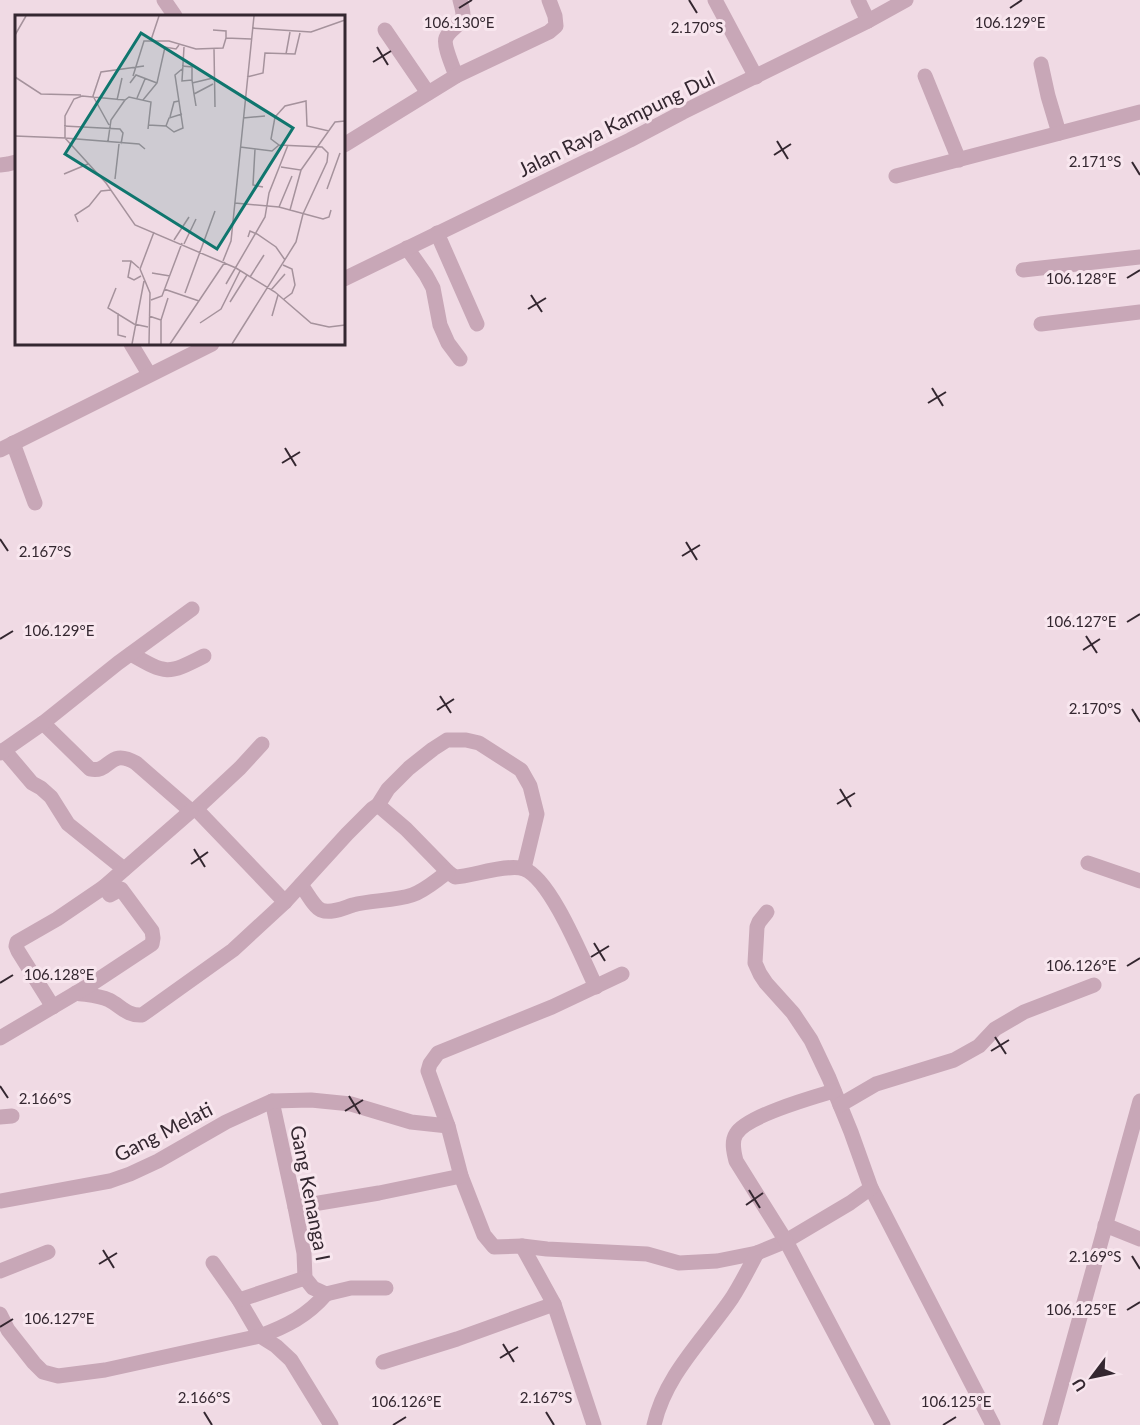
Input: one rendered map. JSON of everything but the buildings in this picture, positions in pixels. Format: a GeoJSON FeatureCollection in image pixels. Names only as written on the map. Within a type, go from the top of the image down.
{"type":"FeatureCollection","features":[{"type":"Feature","properties":{"kind":"street"},"geometry":{"type":"LineString","coordinates":[[164,0],[174,15]]}},
{"type":"Feature","properties":{"kind":"street"},"geometry":{"type":"LineString","coordinates":[[456,76],[446,49],[446,39],[462,22],[464,14],[460,0]]}},
{"type":"Feature","properties":{"kind":"street"},"geometry":{"type":"LineString","coordinates":[[345,144],[456,76],[549,32],[556,26],[549,0]]}},
{"type":"Feature","properties":{"kind":"street"},"geometry":{"type":"LineString","coordinates":[[715,0],[756,77]]}},
{"type":"Feature","properties":{"kind":"street"},"geometry":{"type":"LineString","coordinates":[[858,0],[867,21]]}},
{"type":"Feature","properties":{"kind":"street","name":"Jalan Raya Kampung Dul"},"geometry":{"type":"LineString","coordinates":[[346,272],[407,248],[551,179],[906,0]]}},
{"type":"Feature","properties":{"kind":"street"},"geometry":{"type":"LineString","coordinates":[[385,30],[428,93]]}},
{"type":"Feature","properties":{"kind":"street"},"geometry":{"type":"LineString","coordinates":[[1041,64],[1059,133]]}},
{"type":"Feature","properties":{"kind":"street"},"geometry":{"type":"LineString","coordinates":[[925,76],[959,160]]}},
{"type":"Feature","properties":{"kind":"street"},"geometry":{"type":"LineString","coordinates":[[896,177],[1140,112]]}},
{"type":"Feature","properties":{"kind":"street"},"geometry":{"type":"LineString","coordinates":[[0,165],[15,162]]}},
{"type":"Feature","properties":{"kind":"street"},"geometry":{"type":"LineString","coordinates":[[437,234],[477,324]]}},
{"type":"Feature","properties":{"kind":"street"},"geometry":{"type":"LineString","coordinates":[[407,248],[433,288],[440,325],[448,343],[460,359]]}},
{"type":"Feature","properties":{"kind":"street"},"geometry":{"type":"LineString","coordinates":[[1023,270],[1140,257]]}},
{"type":"Feature","properties":{"kind":"street"},"geometry":{"type":"LineString","coordinates":[[1041,324],[1140,312]]}},
{"type":"Feature","properties":{"kind":"street"},"geometry":{"type":"LineString","coordinates":[[131,345],[149,374]]}},
{"type":"Feature","properties":{"kind":"street"},"geometry":{"type":"LineString","coordinates":[[35,503],[6,447],[210,345]]}},
{"type":"Feature","properties":{"kind":"street"},"geometry":{"type":"LineString","coordinates":[[124,869],[68,824],[51,797],[32,783],[2,752],[192,609]]}},
{"type":"Feature","properties":{"kind":"street"},"geometry":{"type":"LineString","coordinates":[[131,654],[164,670],[178,669],[204,656]]}},
{"type":"Feature","properties":{"kind":"street"},"geometry":{"type":"LineString","coordinates":[[43,723],[90,769],[101,768],[122,757],[136,764],[194,810],[285,902]]}},
{"type":"Feature","properties":{"kind":"street"},"geometry":{"type":"LineString","coordinates":[[76,993],[107,999],[125,1012],[142,1015],[233,950],[285,902],[347,834],[378,805],[388,789],[409,768],[433,748],[447,741],[466,740],[479,743],[521,770],[530,786],[537,814],[524,868]]}},
{"type":"Feature","properties":{"kind":"street"},"geometry":{"type":"LineString","coordinates":[[53,1007],[18,951],[17,942],[57,919],[104,887],[194,810],[240,768],[262,744]]}},
{"type":"Feature","properties":{"kind":"street"},"geometry":{"type":"LineString","coordinates":[[378,805],[455,877],[513,867],[524,868],[535,875],[552,897],[564,919],[596,987]]}},
{"type":"Feature","properties":{"kind":"street"},"geometry":{"type":"LineString","coordinates":[[1089,863],[1140,880]]}},
{"type":"Feature","properties":{"kind":"street"},"geometry":{"type":"LineString","coordinates":[[301,885],[318,908],[322,911],[332,911],[413,894],[448,872]]}},
{"type":"Feature","properties":{"kind":"street"},"geometry":{"type":"LineString","coordinates":[[0,1038],[152,944],[152,931],[121,889],[110,895],[104,887]]}},
{"type":"Feature","properties":{"kind":"street"},"geometry":{"type":"LineString","coordinates":[[767,912],[757,927],[755,963],[766,983],[793,1013],[811,1040],[837,1098],[871,1188],[993,1425]]}},
{"type":"Feature","properties":{"kind":"street"},"geometry":{"type":"LineString","coordinates":[[622,974],[512,1024],[438,1053],[429,1064],[428,1071],[448,1126],[461,1176],[484,1235],[494,1247],[522,1246],[647,1254],[680,1263],[717,1261],[757,1253],[786,1241],[871,1188]]}},
{"type":"Feature","properties":{"kind":"street"},"geometry":{"type":"LineString","coordinates":[[883,1425],[786,1241],[736,1161],[733,1147],[736,1134],[749,1122],[778,1109],[837,1098],[954,1060],[979,1046],[995,1029],[1024,1012],[1094,985]]}},
{"type":"Feature","properties":{"kind":"street"},"geometry":{"type":"LineString","coordinates":[[272,1101],[311,1100],[351,1104],[411,1122],[448,1126]]}},
{"type":"Feature","properties":{"kind":"street","name":"Gang Melati"},"geometry":{"type":"LineString","coordinates":[[0,1201],[110,1181],[130,1174],[158,1161],[226,1122],[272,1101]]}},
{"type":"Feature","properties":{"kind":"street","name":"Gang Kenanga I"},"geometry":{"type":"LineString","coordinates":[[272,1101],[304,1253],[305,1278],[314,1288],[326,1294]]}},
{"type":"Feature","properties":{"kind":"street"},"geometry":{"type":"LineString","coordinates":[[1050,1425],[1140,1101]]}},
{"type":"Feature","properties":{"kind":"street"},"geometry":{"type":"LineString","coordinates":[[295,1207],[380,1193],[461,1176]]}},
{"type":"Feature","properties":{"kind":"street"},"geometry":{"type":"LineString","coordinates":[[1105,1225],[1140,1239]]}},
{"type":"Feature","properties":{"kind":"street"},"geometry":{"type":"LineString","coordinates":[[522,1246],[554,1304],[594,1425]]}},
{"type":"Feature","properties":{"kind":"street"},"geometry":{"type":"LineString","coordinates":[[0,1271],[48,1252]]}},
{"type":"Feature","properties":{"kind":"street"},"geometry":{"type":"LineString","coordinates":[[654,1425],[670,1381],[733,1296],[757,1253]]}},
{"type":"Feature","properties":{"kind":"street"},"geometry":{"type":"LineString","coordinates":[[213,1263],[239,1300],[260,1336],[276,1346],[291,1360],[331,1425]]}},
{"type":"Feature","properties":{"kind":"street"},"geometry":{"type":"LineString","coordinates":[[239,1300],[305,1278]]}},
{"type":"Feature","properties":{"kind":"street"},"geometry":{"type":"LineString","coordinates":[[0,1314],[4,1332],[43,1372],[58,1376],[105,1370],[260,1336],[301,1317],[317,1305],[326,1294],[351,1288],[386,1288]]}},
{"type":"Feature","properties":{"kind":"street"},"geometry":{"type":"LineString","coordinates":[[383,1362],[457,1339],[554,1304]]}}]}
